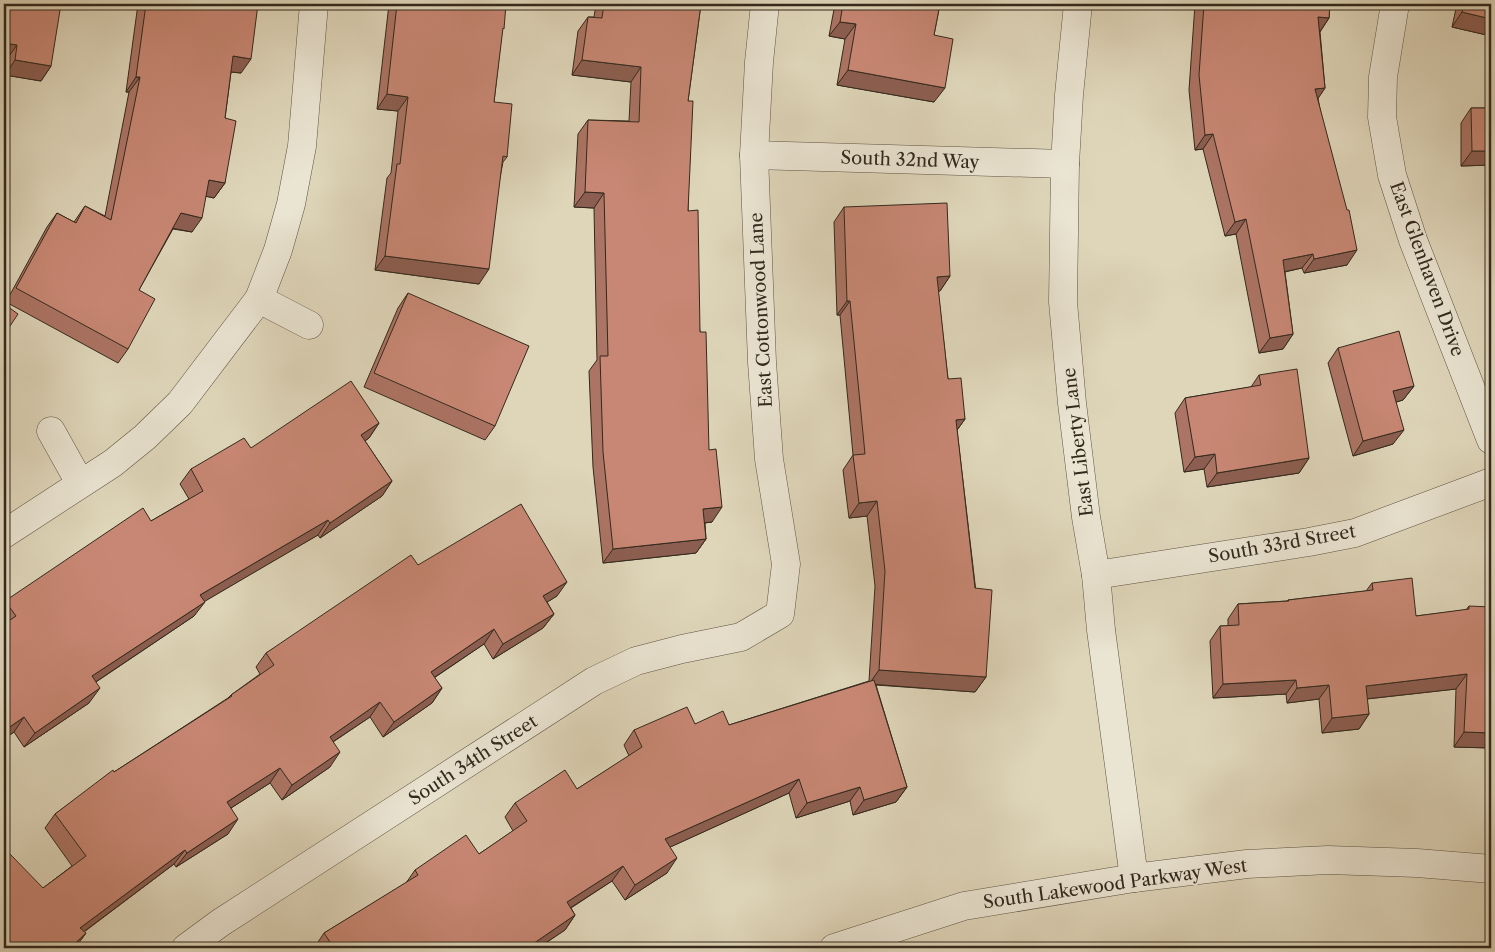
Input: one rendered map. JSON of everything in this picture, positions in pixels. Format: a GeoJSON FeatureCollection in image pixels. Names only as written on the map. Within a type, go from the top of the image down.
{"type":"FeatureCollection","features":[{"type":"Feature","properties":{"kind":"street"},"geometry":{"type":"LineString","coordinates":[[4,534],[113,463],[145,437],[180,403],[259,298],[278,250],[293,194],[302,146],[314,4]]}},
{"type":"Feature","properties":{"kind":"street","name":"East Cottonwood Lane"},"geometry":{"type":"LineString","coordinates":[[765,4],[759,62],[754,155],[762,362],[769,458],[786,564],[780,614]]}},
{"type":"Feature","properties":{"kind":"street","name":"East Liberty Lane"},"geometry":{"type":"LineString","coordinates":[[1078,4],[1068,96],[1063,302],[1086,517],[1096,575],[1101,630],[1134,878]]}},
{"type":"Feature","properties":{"kind":"street","name":"East Glenhaven Drive"},"geometry":{"type":"LineString","coordinates":[[1395,4],[1383,77],[1382,116],[1392,175],[1413,240],[1491,440]]}},
{"type":"Feature","properties":{"kind":"street","name":"South 32nd Way"},"geometry":{"type":"LineString","coordinates":[[754,155],[1065,164]]}},
{"type":"Feature","properties":{"kind":"street"},"geometry":{"type":"LineString","coordinates":[[259,298],[309,325]]}},
{"type":"Feature","properties":{"kind":"street"},"geometry":{"type":"LineString","coordinates":[[51,431],[80,483]]}},
{"type":"Feature","properties":{"kind":"street","name":"South 33rd Street"},"geometry":{"type":"LineString","coordinates":[[1096,575],[1309,542],[1355,533],[1491,482]]}},
{"type":"Feature","properties":{"kind":"street","name":"South 34th Street"},"geometry":{"type":"LineString","coordinates":[[186,948],[220,923],[594,681],[636,661],[741,637],[780,614]]}},
{"type":"Feature","properties":{"kind":"street","name":"South Lakewood Parkway West"},"geometry":{"type":"LineString","coordinates":[[834,948],[964,906],[1134,878],[1247,864],[1328,860],[1417,863],[1491,869]]}},
{"type":"Feature","properties":{"kind":"building"},"geometry":{"type":"Polygon","coordinates":[[[4,4],[61,4],[51,66],[15,60],[17,45],[4,43],[4,4]]]}},
{"type":"Feature","properties":{"kind":"building"},"geometry":{"type":"Polygon","coordinates":[[[146,4],[258,4],[251,59],[233,56],[225,118],[236,121],[225,183],[209,180],[202,218],[181,213],[139,290],[155,299],[128,349],[16,288],[57,213],[76,223],[85,206],[111,220],[140,77],[136,77],[146,4]]]}},
{"type":"Feature","properties":{"kind":"building"},"geometry":{"type":"Polygon","coordinates":[[[397,4],[506,4],[494,102],[512,104],[507,157],[503,156],[489,269],[385,256],[397,164],[400,164],[408,97],[387,94],[397,4]]]}},
{"type":"Feature","properties":{"kind":"building"},"geometry":{"type":"Polygon","coordinates":[[[604,4],[701,4],[688,101],[693,101],[688,211],[698,210],[700,332],[706,332],[709,450],[716,449],[722,507],[703,509],[706,539],[613,549],[603,452],[600,356],[608,356],[604,193],[585,192],[588,120],[639,122],[641,67],[582,60],[588,17],[602,18],[604,4]]]}},
{"type":"Feature","properties":{"kind":"building"},"geometry":{"type":"Polygon","coordinates":[[[843,4],[940,4],[934,35],[953,39],[945,88],[848,70],[856,24],[840,22],[843,4]]]}},
{"type":"Feature","properties":{"kind":"building"},"geometry":{"type":"Polygon","coordinates":[[[1204,4],[1330,4],[1329,18],[1318,17],[1325,88],[1315,89],[1347,210],[1349,210],[1357,250],[1314,259],[1313,254],[1283,260],[1293,334],[1270,338],[1246,219],[1235,222],[1213,134],[1205,135],[1199,75],[1204,4]]]}},
{"type":"Feature","properties":{"kind":"building"},"geometry":{"type":"Polygon","coordinates":[[[1464,4],[1491,4],[1491,19],[1462,12],[1464,4]]]}},
{"type":"Feature","properties":{"kind":"building"},"geometry":{"type":"Polygon","coordinates":[[[1471,108],[1491,108],[1491,151],[1472,151],[1471,108]]]}},
{"type":"Feature","properties":{"kind":"building"},"geometry":{"type":"Polygon","coordinates":[[[947,203],[950,276],[937,277],[948,379],[961,378],[965,419],[956,420],[975,588],[992,590],[986,677],[879,670],[885,571],[877,501],[859,503],[853,455],[865,454],[850,301],[847,301],[844,207],[947,203]]]}},
{"type":"Feature","properties":{"kind":"building"},"geometry":{"type":"Polygon","coordinates":[[[408,293],[529,346],[495,426],[374,373],[408,293]]]}},
{"type":"Feature","properties":{"kind":"building"},"geometry":{"type":"Polygon","coordinates":[[[4,304],[18,314],[4,335],[4,304]]]}},
{"type":"Feature","properties":{"kind":"building"},"geometry":{"type":"Polygon","coordinates":[[[1399,331],[1414,386],[1393,391],[1404,430],[1363,441],[1338,348],[1399,331]]]}},
{"type":"Feature","properties":{"kind":"building"},"geometry":{"type":"Polygon","coordinates":[[[1297,369],[1309,458],[1217,473],[1215,454],[1195,457],[1185,398],[1261,385],[1259,375],[1297,369]]]}},
{"type":"Feature","properties":{"kind":"building"},"geometry":{"type":"Polygon","coordinates":[[[351,381],[379,423],[361,435],[392,481],[330,523],[328,520],[200,595],[205,602],[92,676],[100,688],[35,733],[24,717],[4,731],[4,624],[16,616],[5,601],[143,508],[151,521],[203,491],[191,469],[244,438],[251,448],[351,381]]]}},
{"type":"Feature","properties":{"kind":"building"},"geometry":{"type":"Polygon","coordinates":[[[521,504],[567,582],[543,596],[554,614],[503,644],[494,629],[431,672],[442,688],[394,722],[380,702],[330,737],[340,752],[292,785],[280,768],[227,802],[238,819],[187,853],[185,850],[80,928],[86,933],[70,948],[4,948],[4,856],[8,852],[43,888],[86,856],[55,814],[113,770],[114,772],[232,696],[274,665],[266,653],[411,555],[418,565],[521,504]]]}},
{"type":"Feature","properties":{"kind":"building"},"geometry":{"type":"Polygon","coordinates":[[[1412,578],[1416,616],[1469,609],[1469,606],[1491,607],[1491,733],[1464,732],[1467,674],[1366,686],[1369,714],[1332,718],[1329,685],[1297,688],[1296,680],[1223,684],[1220,626],[1239,625],[1238,604],[1289,601],[1373,590],[1372,583],[1412,578]]]}},
{"type":"Feature","properties":{"kind":"building"},"geometry":{"type":"Polygon","coordinates":[[[874,680],[907,787],[864,800],[860,787],[807,803],[799,779],[665,839],[677,858],[635,885],[623,866],[567,902],[575,915],[527,948],[505,948],[501,943],[494,948],[322,948],[330,942],[324,933],[418,875],[415,870],[466,835],[479,854],[527,821],[515,803],[565,770],[577,789],[642,747],[634,730],[687,707],[695,724],[723,711],[729,725],[874,680]]]}}]}
